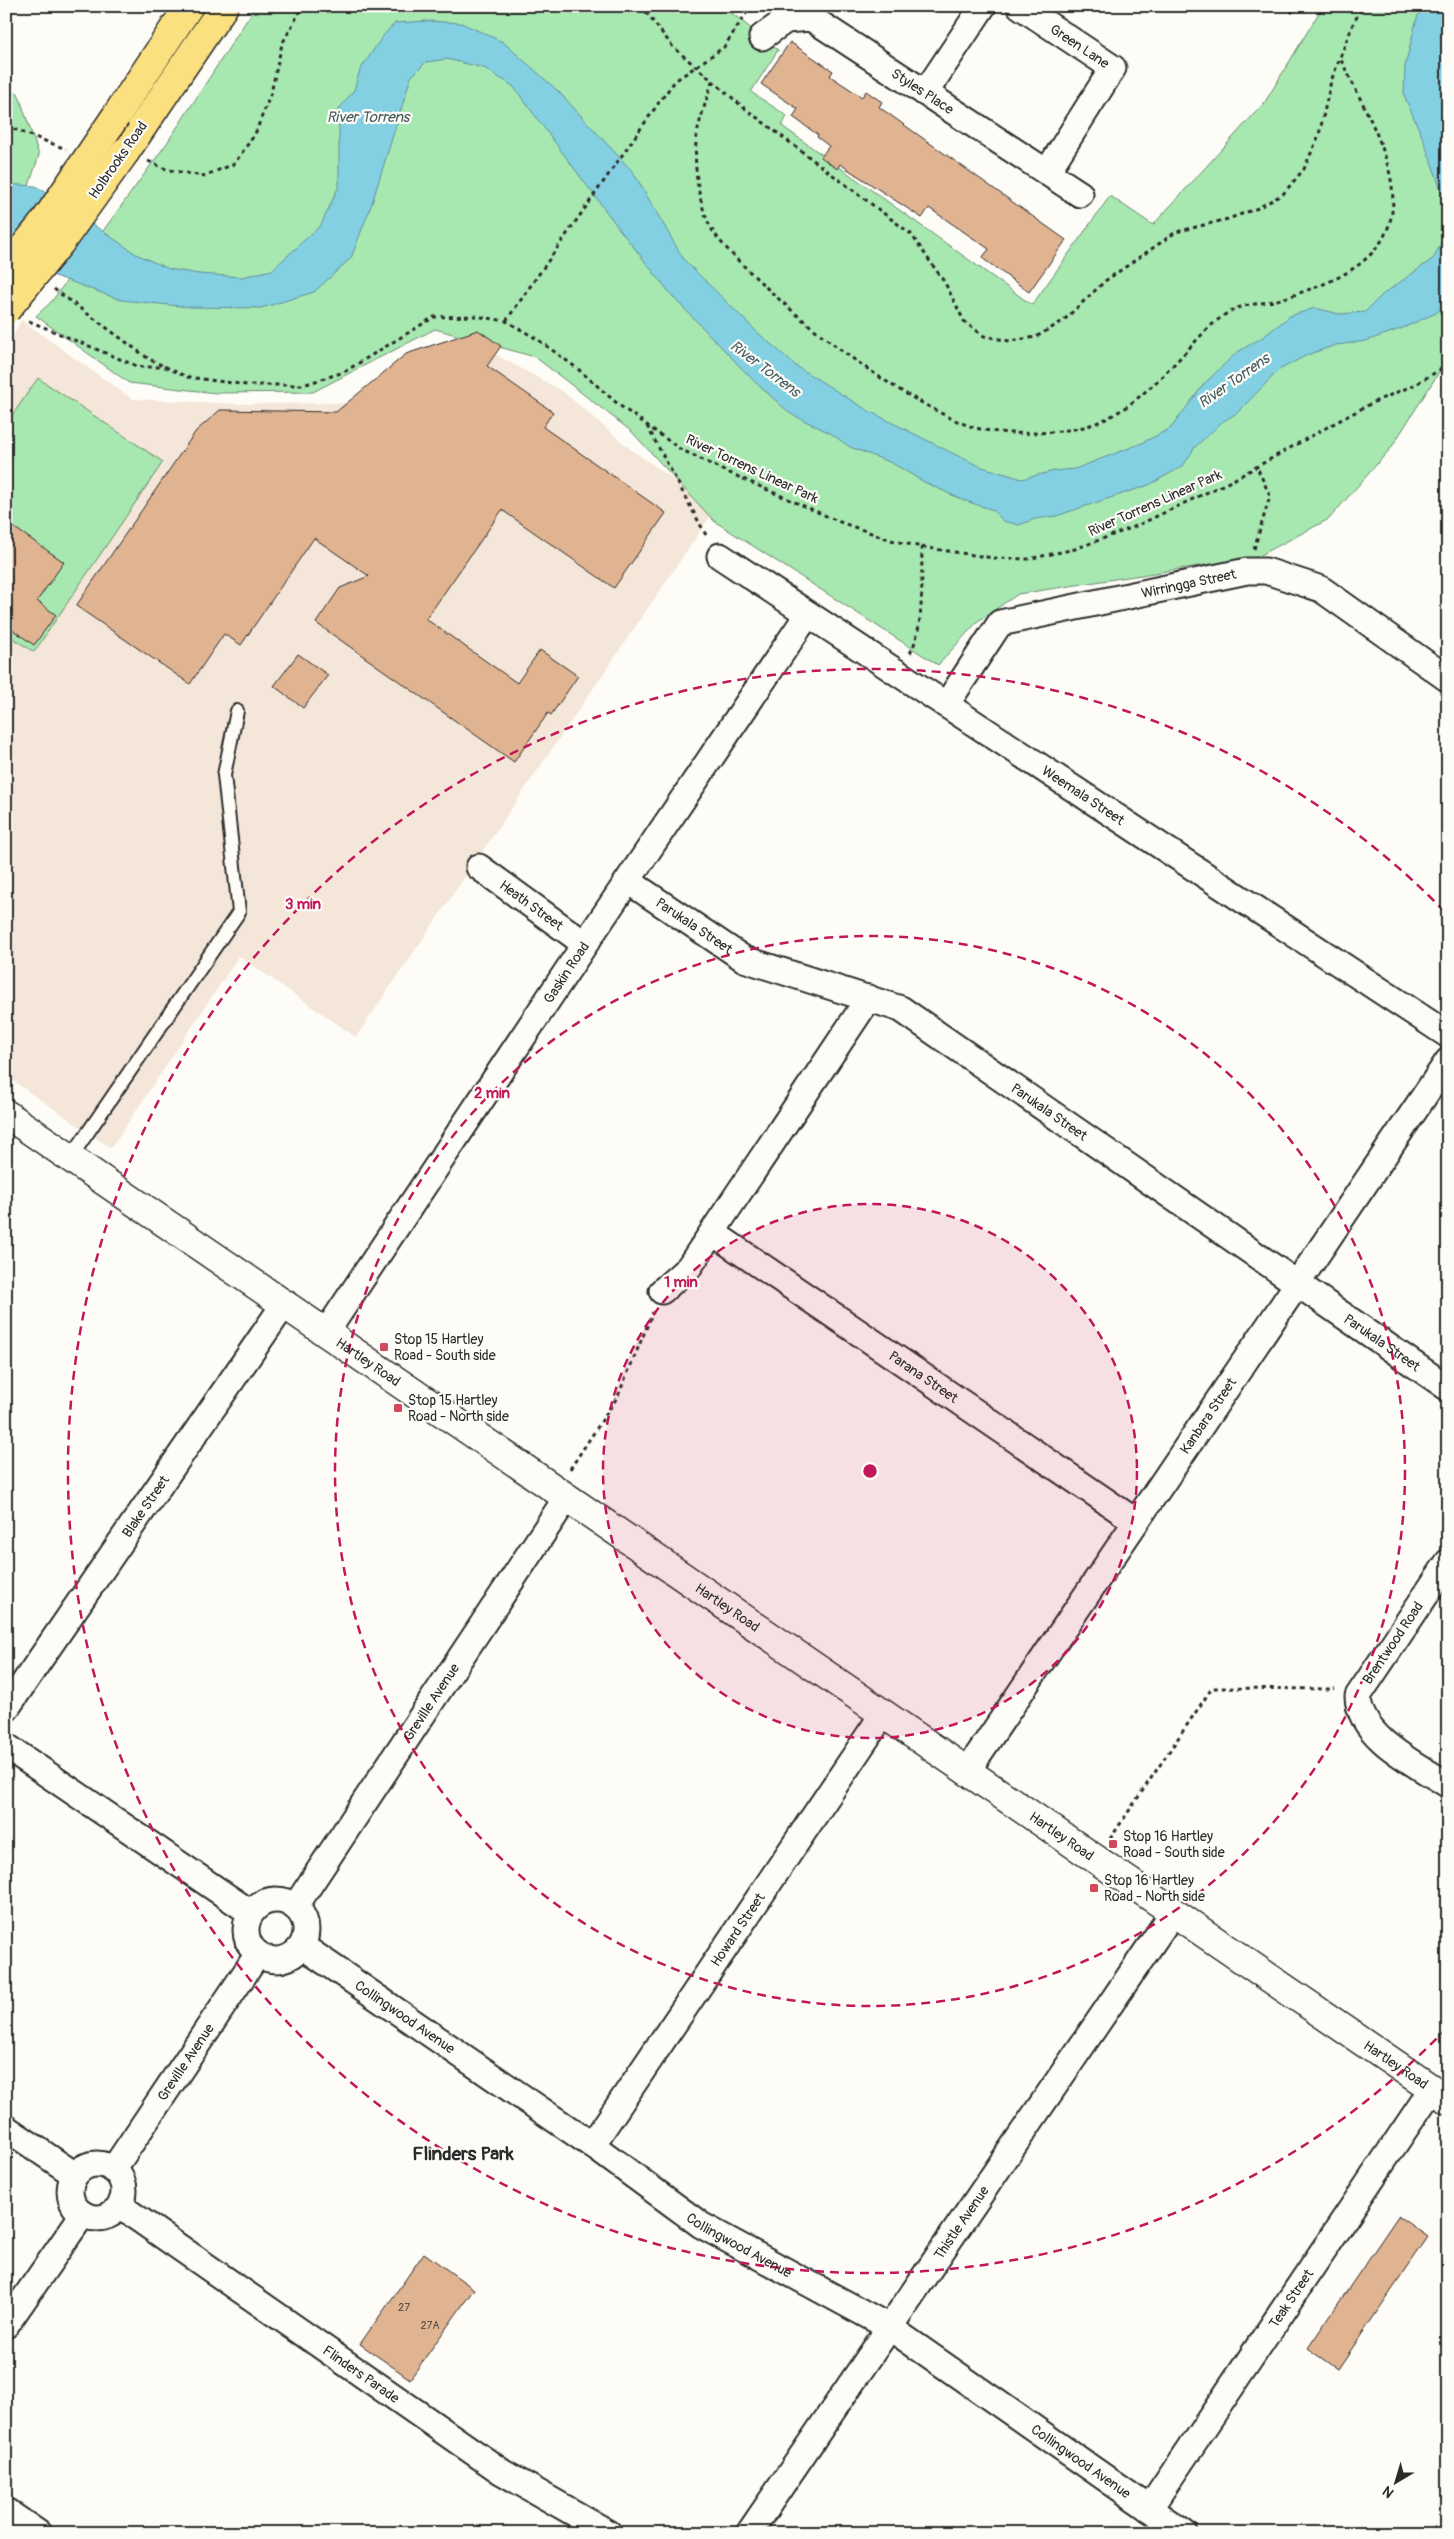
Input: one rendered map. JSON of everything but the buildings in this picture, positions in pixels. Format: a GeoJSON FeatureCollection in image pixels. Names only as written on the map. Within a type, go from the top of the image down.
{"type":"FeatureCollection","features":[{"type":"Feature","properties":{"kind":"main road","name":"Holbrooks Road"},"geometry":{"type":"LineString","coordinates":[[6,269],[45,221],[189,6]]}},
{"type":"Feature","properties":{"kind":"main road","name":"Holbrooks Road"},"geometry":{"type":"LineString","coordinates":[[16,314],[60,243],[126,151],[224,6]]}},
{"type":"Feature","properties":{"kind":"street"},"geometry":{"type":"LineString","coordinates":[[924,93],[983,6]]}},
{"type":"Feature","properties":{"kind":"street","name":"Green Lane"},"geometry":{"type":"LineString","coordinates":[[1020,6],[1113,68],[1047,172]]}},
{"type":"Feature","properties":{"kind":"street","name":"Styles Place"},"geometry":{"type":"LineString","coordinates":[[762,37],[786,20],[811,18],[1080,194]]}},
{"type":"Feature","properties":{"kind":"street","name":"Weemala Street"},"geometry":{"type":"LineString","coordinates":[[720,556],[1448,1035]]}},
{"type":"Feature","properties":{"kind":"street","name":"Wirringga Street"},"geometry":{"type":"LineString","coordinates":[[946,705],[1000,624],[1247,571],[1266,571],[1321,589],[1448,679]]}},
{"type":"Feature","properties":{"kind":"street","name":"Gaskin Road"},"geometry":{"type":"LineString","coordinates":[[326,1331],[808,614]]}},
{"type":"Feature","properties":{"kind":"street","name":"Heath Street"},"geometry":{"type":"LineString","coordinates":[[479,868],[585,944]]}},
{"type":"Feature","properties":{"kind":"street","name":"Parukala Street"},"geometry":{"type":"LineString","coordinates":[[628,881],[744,959],[901,1009],[1448,1388]]}},
{"type":"Feature","properties":{"kind":"street"},"geometry":{"type":"LineString","coordinates":[[662,1291],[689,1267],[869,998]]}},
{"type":"Feature","properties":{"kind":"street","name":"Kanbara Street"},"geometry":{"type":"LineString","coordinates":[[968,1770],[1448,1061]]}},
{"type":"Feature","properties":{"kind":"street","name":"Hartley Road"},"geometry":{"type":"LineString","coordinates":[[6,1114],[286,1303],[561,1494],[1440,2094]]}},
{"type":"Feature","properties":{"kind":"street","name":"Parana Street"},"geometry":{"type":"LineString","coordinates":[[712,1233],[1135,1521]]}},
{"type":"Feature","properties":{"kind":"street","name":"Blake Street"},"geometry":{"type":"LineString","coordinates":[[6,1710],[286,1303]]}},
{"type":"Feature","properties":{"kind":"street","name":"Greville Avenue"},"geometry":{"type":"LineString","coordinates":[[295,1907],[561,1494]]}},
{"type":"Feature","properties":{"kind":"street","name":"Brentwood Road"},"geometry":{"type":"LineString","coordinates":[[1448,1562],[1358,1696],[1358,1709],[1368,1728],[1383,1742],[1448,1785]]}},
{"type":"Feature","properties":{"kind":"street","name":"Howard Street"},"geometry":{"type":"LineString","coordinates":[[592,2145],[883,1714]]}},
{"type":"Feature","properties":{"kind":"street"},"geometry":{"type":"LineString","coordinates":[[6,1746],[252,1913]]}},
{"type":"Feature","properties":{"kind":"street"},"geometry":{"type":"LineString","coordinates":[[269,1901],[282,1901],[295,1907],[304,1921],[306,1933],[302,1946],[293,1955],[281,1960],[268,1959],[258,1954],[250,1945],[246,1935],[247,1925],[252,1913],[259,1906],[269,1901]]}},
{"type":"Feature","properties":{"kind":"street","name":"Thistle Avenue"},"geometry":{"type":"LineString","coordinates":[[749,2533],[1174,1911]]}},
{"type":"Feature","properties":{"kind":"street","name":"Collingwood Avenue"},"geometry":{"type":"LineString","coordinates":[[302,1946],[592,2145],[701,2225],[889,2327],[1184,2533]]}},
{"type":"Feature","properties":{"kind":"street","name":"Greville Avenue"},"geometry":{"type":"LineString","coordinates":[[113,2170],[258,1954]]}},
{"type":"Feature","properties":{"kind":"street","name":"Teak Street"},"geometry":{"type":"LineString","coordinates":[[1149,2509],[1440,2094]]}},
{"type":"Feature","properties":{"kind":"street"},"geometry":{"type":"LineString","coordinates":[[6,2128],[75,2176]]}},
{"type":"Feature","properties":{"kind":"street"},"geometry":{"type":"LineString","coordinates":[[100,2164],[113,2170],[120,2177],[124,2191],[120,2206],[105,2217],[96,2218],[83,2214],[73,2204],[70,2195],[75,2176],[91,2165],[100,2164]]}},
{"type":"Feature","properties":{"kind":"street","name":"Flinders Parade"},"geometry":{"type":"LineString","coordinates":[[120,2206],[502,2472],[609,2533]]}},
{"type":"Feature","properties":{"kind":"street"},"geometry":{"type":"LineString","coordinates":[[6,2325],[83,2214]]}},
{"type":"Feature","properties":{"kind":"street"},"geometry":{"type":"LineString","coordinates":[[6,2511],[38,2533]]}},
{"type":"Feature","properties":{"kind":"lane"},"geometry":{"type":"LineString","coordinates":[[71,1157],[239,912],[224,775],[237,711]]}},
{"type":"Feature","properties":{"kind":"path"},"geometry":{"type":"LineString","coordinates":[[126,151],[168,170],[204,176],[234,164],[255,134],[271,93],[282,44],[303,6]]}},
{"type":"Feature","properties":{"kind":"path"},"geometry":{"type":"LineString","coordinates":[[640,6],[673,47],[712,81],[743,107],[911,234],[945,283],[964,321],[984,336],[1010,341],[1036,337],[1063,321],[1105,281],[1176,232],[1228,219],[1258,208],[1283,194],[1304,169],[1319,135],[1331,82],[1363,6]]}},
{"type":"Feature","properties":{"kind":"path"},"geometry":{"type":"LineString","coordinates":[[506,321],[660,101],[676,81],[697,68],[724,47],[751,6]]}},
{"type":"Feature","properties":{"kind":"path"},"geometry":{"type":"LineString","coordinates":[[1284,6],[1292,12],[1296,6]]}},
{"type":"Feature","properties":{"kind":"path"},"geometry":{"type":"LineString","coordinates":[[712,81],[696,142],[698,188],[709,224],[734,256],[774,296],[827,339],[882,379],[929,407],[977,428],[1036,434],[1083,427],[1129,406],[1178,361],[1209,326],[1235,308],[1275,301],[1319,286],[1357,268],[1382,244],[1394,214],[1392,180],[1377,133],[1340,58]]}},
{"type":"Feature","properties":{"kind":"path"},"geometry":{"type":"LineString","coordinates":[[6,126],[88,157]]}},
{"type":"Feature","properties":{"kind":"path","name":"River Torrens Linear Park"},"geometry":{"type":"LineString","coordinates":[[52,288],[149,359],[167,368],[187,377],[247,385],[302,385],[344,372],[434,317],[475,316],[506,321],[537,339],[578,369],[618,405],[680,449],[782,498],[840,522],[894,541],[993,558],[1028,559],[1075,549],[1134,527],[1257,467],[1331,424],[1374,402],[1414,386],[1448,365]]}},
{"type":"Feature","properties":{"kind":"path"},"geometry":{"type":"LineString","coordinates":[[16,314],[139,366],[167,368]]}},
{"type":"Feature","properties":{"kind":"path"},"geometry":{"type":"LineString","coordinates":[[645,423],[699,526],[720,556]]}},
{"type":"Feature","properties":{"kind":"path"},"geometry":{"type":"LineString","coordinates":[[1247,571],[1270,496],[1257,467]]}},
{"type":"Feature","properties":{"kind":"path"},"geometry":{"type":"LineString","coordinates":[[898,673],[915,644],[919,626],[922,547]]}},
{"type":"Feature","properties":{"kind":"path"},"geometry":{"type":"LineString","coordinates":[[561,1494],[618,1396],[662,1291]]}},
{"type":"Feature","properties":{"kind":"path"},"geometry":{"type":"LineString","coordinates":[[1097,1859],[1212,1688],[1335,1689]]}},
{"type":"Feature","properties":{"kind":"shaded area"},"geometry":{"type":"Polygon","coordinates":[[[21,320],[132,399],[239,404],[349,403],[471,341],[562,391],[634,452],[716,508],[356,1037],[239,956],[111,1148],[6,1076],[6,351],[21,320]]]}},
{"type":"Feature","properties":{"kind":"green space"},"geometry":{"type":"Polygon","coordinates":[[[256,6],[723,6],[778,50],[751,92],[787,116],[782,126],[1032,305],[1110,196],[1153,225],[1265,102],[1323,6],[1448,6],[1448,358],[1391,448],[1329,519],[1257,557],[1018,594],[978,621],[938,665],[714,521],[631,431],[535,357],[435,329],[313,392],[216,393],[129,383],[36,316],[52,301],[167,143],[256,6]]]}},
{"type":"Feature","properties":{"kind":"green space"},"geometry":{"type":"Polygon","coordinates":[[[6,90],[18,93],[39,155],[17,222],[6,234],[6,90]]]}},
{"type":"Feature","properties":{"kind":"green space"},"geometry":{"type":"Polygon","coordinates":[[[38,378],[163,462],[34,652],[6,634],[6,424],[38,378]]]}},
{"type":"Feature","properties":{"kind":"water","name":"River Torrens"},"geometry":{"type":"Polygon","coordinates":[[[1423,6],[1448,6],[1448,301],[1436,313],[1403,328],[1366,341],[1336,345],[1307,355],[1279,370],[1237,413],[1222,422],[1195,447],[1183,466],[1149,485],[1056,516],[1035,519],[1019,525],[1003,521],[993,510],[963,500],[924,482],[892,463],[850,447],[830,433],[791,414],[756,383],[674,298],[620,230],[513,86],[484,68],[447,59],[426,62],[411,77],[372,203],[351,258],[314,292],[261,308],[190,307],[121,300],[6,258],[6,184],[35,186],[136,254],[169,269],[199,274],[242,277],[272,270],[321,225],[339,186],[339,109],[354,90],[360,70],[383,36],[395,23],[428,21],[461,23],[503,42],[558,91],[633,172],[684,260],[757,332],[796,366],[867,410],[950,452],[979,466],[1022,479],[1054,471],[1075,469],[1142,443],[1171,428],[1204,384],[1236,353],[1263,337],[1290,316],[1315,308],[1339,314],[1365,312],[1382,295],[1434,258],[1445,234],[1446,204],[1424,141],[1404,95],[1405,66],[1417,18],[1423,6]]]}},
{"type":"Feature","properties":{"kind":"place","name":"Stop 15 Hartley Road - South side"},"geometry":{"type":"Point","coordinates":[384,1347]}},
{"type":"Feature","properties":{"kind":"place","name":"Stop 15 Hartley Road - North side"},"geometry":{"type":"Point","coordinates":[398,1408]}},
{"type":"Feature","properties":{"kind":"place","name":"Stop 16 Hartley Road - South side"},"geometry":{"type":"Point","coordinates":[1113,1844]}},
{"type":"Feature","properties":{"kind":"place","name":"Stop 16 Hartley Road - North side"},"geometry":{"type":"Point","coordinates":[1094,1888]}},
{"type":"Feature","properties":{"kind":"district","name":"Flinders Park"},"geometry":{"type":"Point","coordinates":[463,2154]}}]}
